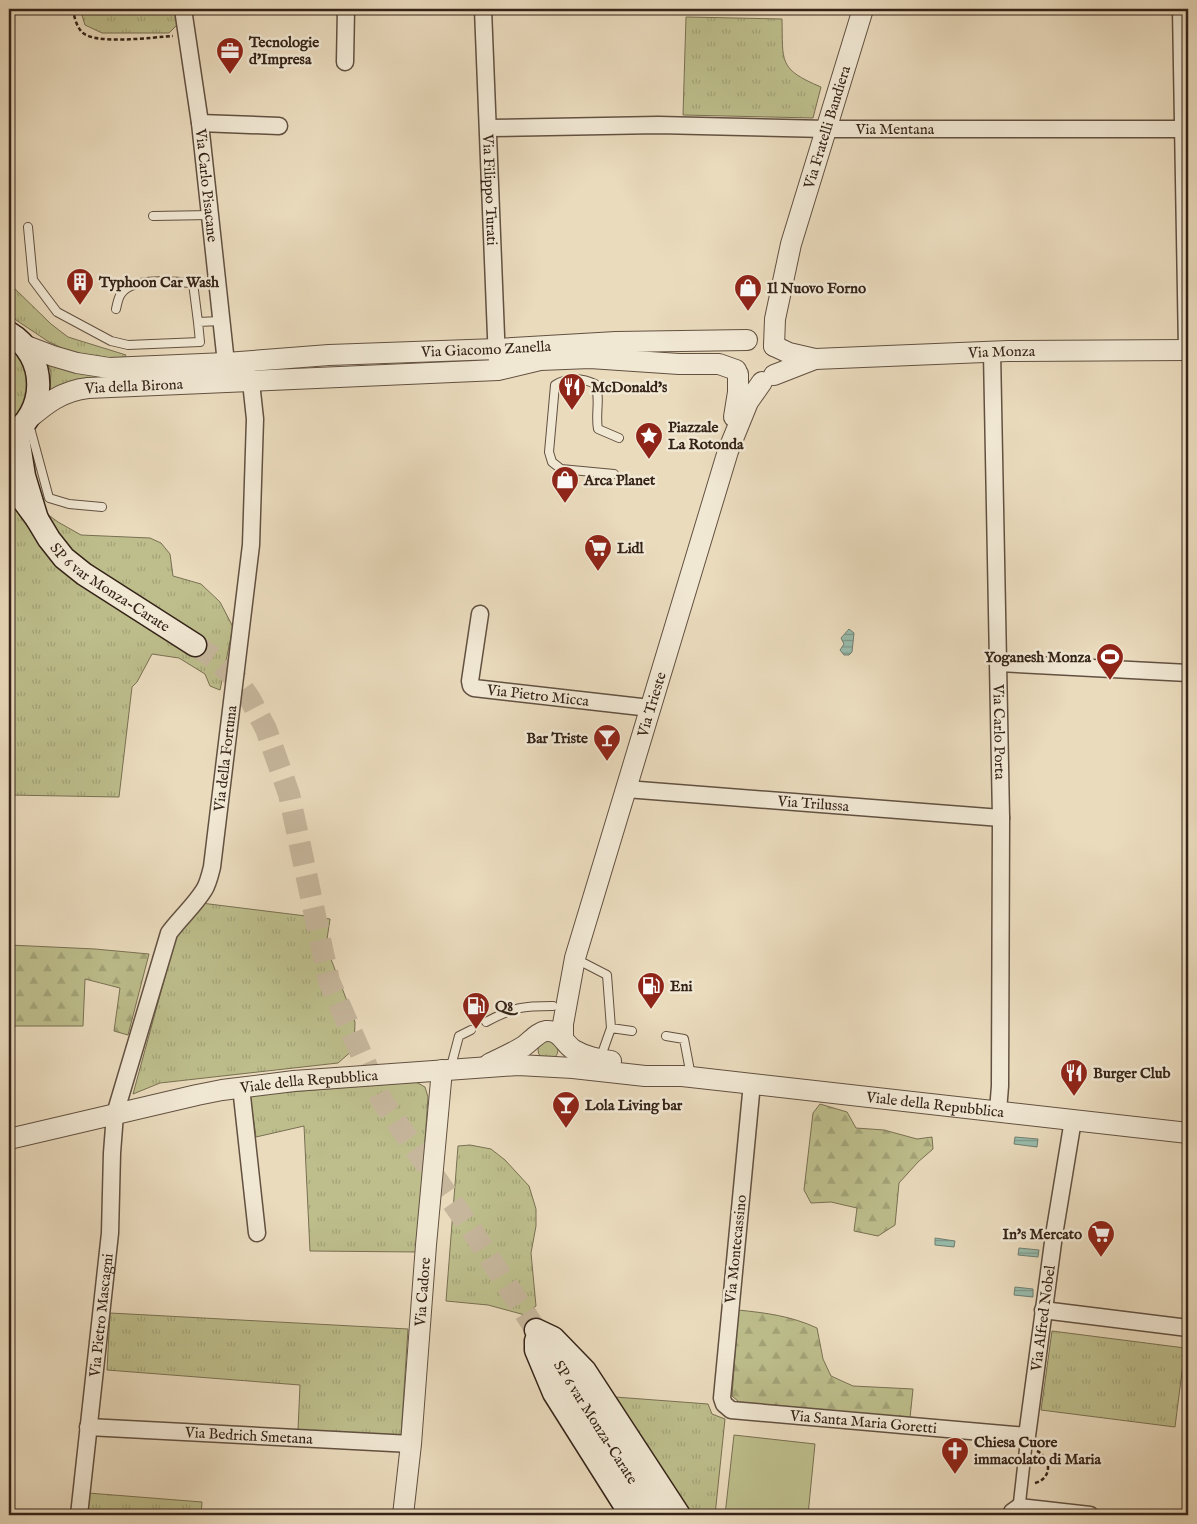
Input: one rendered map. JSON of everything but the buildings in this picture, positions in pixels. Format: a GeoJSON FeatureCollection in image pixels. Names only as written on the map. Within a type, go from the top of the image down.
{"type":"FeatureCollection","features":[{"type":"Feature","properties":{"kind":"main road"},"geometry":{"type":"LineString","coordinates":[[13,335],[35,362],[39,382],[37,402],[18,429],[24,476],[37,519]]}},
{"type":"Feature","properties":{"kind":"main road"},"geometry":{"type":"LineString","coordinates":[[9,481],[37,519]]}},
{"type":"Feature","properties":{"kind":"main road","name":"SP 6 var Monza-Carate"},"geometry":{"type":"LineString","coordinates":[[37,519],[49,539],[64,558],[84,574],[195,645]]}},
{"type":"Feature","properties":{"kind":"main road"},"geometry":{"type":"LineString","coordinates":[[631,1515],[554,1393],[536,1350],[536,1330],[553,1338],[585,1371],[679,1515]]}},
{"type":"Feature","properties":{"kind":"main road","name":"SP 6 var Monza-Carate"},"geometry":{"type":"LineString","coordinates":[[536,1330],[568,1376],[655,1515]]}},
{"type":"Feature","properties":{"kind":"street","name":"Via Carlo Pisacane"},"geometry":{"type":"LineString","coordinates":[[183,9],[200,123],[226,363]]}},
{"type":"Feature","properties":{"kind":"street"},"geometry":{"type":"LineString","coordinates":[[345,62],[346,9]]}},
{"type":"Feature","properties":{"kind":"street","name":"Via Filippo Turati"},"geometry":{"type":"LineString","coordinates":[[483,9],[498,370]]}},
{"type":"Feature","properties":{"kind":"street","name":"Via Fratelli Bandiera"},"geometry":{"type":"LineString","coordinates":[[774,346],[775,319],[791,244],[863,9]]}},
{"type":"Feature","properties":{"kind":"street"},"geometry":{"type":"LineString","coordinates":[[1181,9],[1188,350]]}},
{"type":"Feature","properties":{"kind":"street"},"geometry":{"type":"LineString","coordinates":[[200,123],[279,126]]}},
{"type":"Feature","properties":{"kind":"street","name":"Via Mentana"},"geometry":{"type":"LineString","coordinates":[[488,128],[658,125],[826,129],[1182,129]]}},
{"type":"Feature","properties":{"kind":"street","name":"Via Fratelli Bandiera"},"geometry":{"type":"LineString","coordinates":[[749,339],[765,316],[779,271],[791,244]]}},
{"type":"Feature","properties":{"kind":"street","name":"Via della Birona"},"geometry":{"type":"LineString","coordinates":[[13,335],[52,356],[77,363],[109,368],[226,363]]}},
{"type":"Feature","properties":{"kind":"street"},"geometry":{"type":"LineString","coordinates":[[749,339],[765,340],[774,346],[779,359],[778,367],[768,379],[749,382],[737,372],[734,355],[739,346],[749,339]]}},
{"type":"Feature","properties":{"kind":"street","name":"Via Giacomo Zanella"},"geometry":{"type":"LineString","coordinates":[[226,363],[329,355],[497,349],[616,342],[749,339]]}},
{"type":"Feature","properties":{"kind":"street","name":"Via Monza"},"geometry":{"type":"LineString","coordinates":[[774,346],[789,354],[815,359],[992,352],[1188,350]]}},
{"type":"Feature","properties":{"kind":"street","name":"Via Carlo Porta"},"geometry":{"type":"LineString","coordinates":[[992,352],[1001,818],[1000,1086],[998,1111]]}},
{"type":"Feature","properties":{"kind":"street","name":"Via Giacomo Zanella"},"geometry":{"type":"LineString","coordinates":[[251,382],[498,370],[540,360],[590,358],[679,364],[719,364],[737,372]]}},
{"type":"Feature","properties":{"kind":"street","name":"Via Monza"},"geometry":{"type":"LineString","coordinates":[[768,379],[815,359]]}},
{"type":"Feature","properties":{"kind":"street","name":"Via Trieste"},"geometry":{"type":"LineString","coordinates":[[728,451],[737,399],[737,372]]}},
{"type":"Feature","properties":{"kind":"street","name":"Via Trieste"},"geometry":{"type":"LineString","coordinates":[[564,1040],[563,1024],[575,958],[728,451],[748,402],[768,379]]}},
{"type":"Feature","properties":{"kind":"street","name":"Via della Birona"},"geometry":{"type":"LineString","coordinates":[[18,429],[44,405],[73,390],[251,382]]}},
{"type":"Feature","properties":{"kind":"street","name":"Via della Fortuna"},"geometry":{"type":"LineString","coordinates":[[115,1114],[169,934],[179,919],[205,889],[212,867],[251,545],[255,419],[251,382]]}},
{"type":"Feature","properties":{"kind":"street","name":"Via Pietro Micca"},"geometry":{"type":"LineString","coordinates":[[480,614],[470,681],[471,686],[474,688],[650,708]]}},
{"type":"Feature","properties":{"kind":"street"},"geometry":{"type":"LineString","coordinates":[[998,663],[1188,673]]}},
{"type":"Feature","properties":{"kind":"street","name":"Via Trilussa"},"geometry":{"type":"LineString","coordinates":[[626,789],[1001,818]]}},
{"type":"Feature","properties":{"kind":"street","name":"Via Trieste"},"geometry":{"type":"LineString","coordinates":[[536,1036],[543,1027],[575,958]]}},
{"type":"Feature","properties":{"kind":"street","name":"Viale della Repubblica"},"geometry":{"type":"LineString","coordinates":[[472,1068],[489,1064],[505,1056],[540,1033],[552,1032],[575,1050],[600,1060],[646,1066],[686,1076]]}},
{"type":"Feature","properties":{"kind":"street"},"geometry":{"type":"LineString","coordinates":[[536,1036],[530,1047],[532,1059],[547,1067],[559,1065],[566,1055],[564,1040]]}},
{"type":"Feature","properties":{"kind":"street","name":"Viale della Repubblica"},"geometry":{"type":"LineString","coordinates":[[9,1139],[196,1094],[240,1087],[303,1080],[472,1068],[505,1068],[518,1065],[645,1076],[686,1076],[1188,1133]]}},
{"type":"Feature","properties":{"kind":"street","name":"Via Cadore"},"geometry":{"type":"LineString","coordinates":[[403,1515],[411,1444],[426,1245],[446,1070]]}},
{"type":"Feature","properties":{"kind":"street","name":"Via Montecassino"},"geometry":{"type":"LineString","coordinates":[[731,1410],[724,1404],[722,1398],[752,1084]]}},
{"type":"Feature","properties":{"kind":"street"},"geometry":{"type":"LineString","coordinates":[[240,1087],[258,1233]]}},
{"type":"Feature","properties":{"kind":"street","name":"Via Pietro Mascagni"},"geometry":{"type":"LineString","coordinates":[[79,1515],[110,1233],[115,1114]]}},
{"type":"Feature","properties":{"kind":"street","name":"Via Alfred Nobel"},"geometry":{"type":"LineString","coordinates":[[1015,1511],[1022,1483],[1043,1310],[1073,1120]]}},
{"type":"Feature","properties":{"kind":"street"},"geometry":{"type":"LineString","coordinates":[[1043,1310],[1188,1328]]}},
{"type":"Feature","properties":{"kind":"street","name":"Via Santa Maria Goretti"},"geometry":{"type":"LineString","coordinates":[[731,1410],[1026,1443]]}},
{"type":"Feature","properties":{"kind":"street","name":"Via Bedrich Smetana"},"geometry":{"type":"LineString","coordinates":[[88,1427],[411,1444]]}},
{"type":"Feature","properties":{"kind":"street"},"geometry":{"type":"LineString","coordinates":[[1015,1511],[1090,1515]]}},
{"type":"Feature","properties":{"kind":"lane"},"geometry":{"type":"LineString","coordinates":[[153,216],[210,215]]}},
{"type":"Feature","properties":{"kind":"lane"},"geometry":{"type":"LineString","coordinates":[[28,227],[33,280],[57,312],[111,341],[128,345],[200,342],[193,283],[163,281],[134,284],[121,294],[116,309]]}},
{"type":"Feature","properties":{"kind":"lane"},"geometry":{"type":"LineString","coordinates":[[198,322],[221,321]]}},
{"type":"Feature","properties":{"kind":"lane"},"geometry":{"type":"LineString","coordinates":[[614,474],[561,469],[552,462],[549,452],[555,385],[560,381],[578,378],[595,384],[598,395],[596,420],[598,429],[619,438]]}},
{"type":"Feature","properties":{"kind":"lane"},"geometry":{"type":"LineString","coordinates":[[18,429],[49,498],[68,504],[102,507]]}},
{"type":"Feature","properties":{"kind":"lane"},"geometry":{"type":"LineString","coordinates":[[575,958],[607,975],[611,1028],[600,1060]]}},
{"type":"Feature","properties":{"kind":"lane"},"geometry":{"type":"LineString","coordinates":[[486,1022],[510,1009],[529,1006],[553,1006]]}},
{"type":"Feature","properties":{"kind":"lane"},"geometry":{"type":"LineString","coordinates":[[611,1028],[632,1031]]}},
{"type":"Feature","properties":{"kind":"lane"},"geometry":{"type":"LineString","coordinates":[[446,1070],[459,1036],[471,1030]]}},
{"type":"Feature","properties":{"kind":"lane"},"geometry":{"type":"LineString","coordinates":[[666,1036],[684,1039],[686,1076]]}},
{"type":"Feature","properties":{"kind":"path"},"geometry":{"type":"LineString","coordinates":[[73,9],[74,17],[81,31],[91,38],[109,40],[187,35]]}},
{"type":"Feature","properties":{"kind":"path"},"geometry":{"type":"LineString","coordinates":[[1022,1483],[1033,1484],[1039,1482],[1043,1480],[1048,1471],[1048,1461],[1026,1443]]}},
{"type":"Feature","properties":{"kind":"green space"},"geometry":{"type":"Polygon","coordinates":[[[80,9],[138,9],[147,14],[177,12],[177,25],[169,33],[102,33],[85,25],[80,9]]]}},
{"type":"Feature","properties":{"kind":"green space"},"geometry":{"type":"Polygon","coordinates":[[[138,9],[176,9],[177,12],[147,14],[138,9]]]}},
{"type":"Feature","properties":{"kind":"green space"},"geometry":{"type":"Polygon","coordinates":[[[686,17],[782,19],[783,55],[790,69],[807,81],[821,87],[813,118],[683,115],[686,17]]]}},
{"type":"Feature","properties":{"kind":"green space"},"geometry":{"type":"Polygon","coordinates":[[[9,259],[11,285],[51,324],[68,337],[126,355],[123,360],[71,352],[49,342],[16,320],[9,311],[9,259]]]}},
{"type":"Feature","properties":{"kind":"green space"},"geometry":{"type":"Polygon","coordinates":[[[9,341],[22,352],[31,398],[9,428],[9,341]]]}},
{"type":"Feature","properties":{"kind":"green space"},"geometry":{"type":"Polygon","coordinates":[[[46,360],[199,371],[50,390],[51,372],[46,360]]]}},
{"type":"Feature","properties":{"kind":"green space"},"geometry":{"type":"Polygon","coordinates":[[[9,499],[35,505],[58,522],[81,535],[150,538],[161,543],[170,554],[173,576],[201,584],[220,602],[233,627],[220,690],[210,686],[205,674],[179,658],[152,654],[137,682],[132,687],[119,797],[9,795],[9,499]]]}},
{"type":"Feature","properties":{"kind":"green space"},"geometry":{"type":"Polygon","coordinates":[[[201,903],[330,919],[326,946],[355,1022],[354,1049],[338,1063],[160,1083],[133,1094],[177,933],[201,903]]]}},
{"type":"Feature","properties":{"kind":"green space"},"geometry":{"type":"Polygon","coordinates":[[[9,945],[95,949],[149,954],[128,1035],[114,1031],[120,988],[85,979],[83,1026],[9,1026],[9,945]]]}},
{"type":"Feature","properties":{"kind":"green space"},"geometry":{"type":"Polygon","coordinates":[[[548,1040],[555,1043],[558,1050],[555,1057],[548,1060],[541,1057],[538,1050],[541,1043],[548,1040]]]}},
{"type":"Feature","properties":{"kind":"green space"},"geometry":{"type":"Polygon","coordinates":[[[416,1082],[425,1087],[428,1097],[417,1252],[310,1251],[304,1126],[256,1137],[250,1095],[416,1082]]]}},
{"type":"Feature","properties":{"kind":"green space"},"geometry":{"type":"Polygon","coordinates":[[[820,1104],[847,1112],[856,1128],[884,1130],[917,1139],[932,1137],[933,1149],[899,1183],[895,1225],[878,1236],[854,1231],[857,1208],[831,1202],[811,1203],[804,1190],[813,1113],[820,1104]]]}},
{"type":"Feature","properties":{"kind":"green space"},"geometry":{"type":"Polygon","coordinates":[[[470,1145],[491,1149],[505,1160],[529,1186],[536,1209],[536,1226],[531,1253],[536,1306],[525,1315],[488,1305],[446,1301],[458,1146],[470,1145]]]}},
{"type":"Feature","properties":{"kind":"green space"},"geometry":{"type":"Polygon","coordinates":[[[738,1310],[779,1316],[817,1328],[823,1359],[831,1376],[853,1386],[913,1389],[910,1418],[739,1402],[732,1396],[738,1310]]]}},
{"type":"Feature","properties":{"kind":"green space"},"geometry":{"type":"Polygon","coordinates":[[[110,1313],[408,1329],[401,1435],[298,1430],[300,1385],[107,1370],[110,1313]]]}},
{"type":"Feature","properties":{"kind":"green space"},"geometry":{"type":"Polygon","coordinates":[[[1052,1331],[1185,1348],[1175,1427],[1041,1410],[1052,1331]]]}},
{"type":"Feature","properties":{"kind":"green space"},"geometry":{"type":"Polygon","coordinates":[[[615,1397],[708,1404],[712,1414],[725,1419],[715,1515],[691,1515],[615,1397]]]}},
{"type":"Feature","properties":{"kind":"green space"},"geometry":{"type":"Polygon","coordinates":[[[734,1435],[815,1444],[808,1515],[725,1515],[734,1435]]]}},
{"type":"Feature","properties":{"kind":"green space"},"geometry":{"type":"Polygon","coordinates":[[[88,1493],[202,1502],[201,1515],[86,1515],[88,1493]]]}},
{"type":"Feature","properties":{"kind":"shaded area"},"geometry":{"type":"Polygon","coordinates":[[[849,629],[854,633],[852,652],[849,655],[844,655],[840,650],[844,644],[841,638],[849,629]]]}},
{"type":"Feature","properties":{"kind":"shaded area"},"geometry":{"type":"Polygon","coordinates":[[[1015,1137],[1038,1139],[1037,1147],[1014,1144],[1015,1137]]]}},
{"type":"Feature","properties":{"kind":"shaded area"},"geometry":{"type":"Polygon","coordinates":[[[935,1238],[955,1241],[954,1247],[935,1245],[935,1238]]]}},
{"type":"Feature","properties":{"kind":"shaded area"},"geometry":{"type":"Polygon","coordinates":[[[1019,1248],[1039,1250],[1038,1257],[1018,1255],[1019,1248]]]}},
{"type":"Feature","properties":{"kind":"shaded area"},"geometry":{"type":"Polygon","coordinates":[[[1015,1287],[1033,1289],[1033,1297],[1014,1295],[1015,1287]]]}},
{"type":"Feature","properties":{"kind":"tunnel"},"geometry":{"type":"LineString","coordinates":[[195,645],[214,658],[237,680],[250,699],[266,729],[289,794],[329,981],[382,1101],[471,1229],[536,1330]]}},
{"type":"Feature","properties":{"kind":"place","name":"Tecnologie d'Impresa"},"geometry":{"type":"Point","coordinates":[230,75]}},
{"type":"Feature","properties":{"kind":"place","name":"Typhoon Car Wash"},"geometry":{"type":"Point","coordinates":[80,306]}},
{"type":"Feature","properties":{"kind":"place","name":"Il Nuovo Forno"},"geometry":{"type":"Point","coordinates":[748,312]}},
{"type":"Feature","properties":{"kind":"place","name":"McDonald's"},"geometry":{"type":"Point","coordinates":[572,411]}},
{"type":"Feature","properties":{"kind":"place","name":"Piazzale La Rotonda"},"geometry":{"type":"Point","coordinates":[649,460]}},
{"type":"Feature","properties":{"kind":"place","name":"Arca Planet"},"geometry":{"type":"Point","coordinates":[565,504]}},
{"type":"Feature","properties":{"kind":"place","name":"Lidl"},"geometry":{"type":"Point","coordinates":[598,572]}},
{"type":"Feature","properties":{"kind":"place","name":"Yoganesh Monza"},"geometry":{"type":"Point","coordinates":[1110,681]}},
{"type":"Feature","properties":{"kind":"place","name":"Bar Triste"},"geometry":{"type":"Point","coordinates":[607,762]}},
{"type":"Feature","properties":{"kind":"place","name":"Eni"},"geometry":{"type":"Point","coordinates":[651,1010]}},
{"type":"Feature","properties":{"kind":"place","name":"Q8"},"geometry":{"type":"Point","coordinates":[476,1030]}},
{"type":"Feature","properties":{"kind":"place","name":"Burger Club"},"geometry":{"type":"Point","coordinates":[1074,1097]}},
{"type":"Feature","properties":{"kind":"place","name":"Lola Living bar"},"geometry":{"type":"Point","coordinates":[566,1129]}},
{"type":"Feature","properties":{"kind":"place","name":"In's Mercato"},"geometry":{"type":"Point","coordinates":[1101,1258]}},
{"type":"Feature","properties":{"kind":"place","name":"Chiesa Cuore immacolato di Maria"},"geometry":{"type":"Point","coordinates":[955,1475]}}]}
